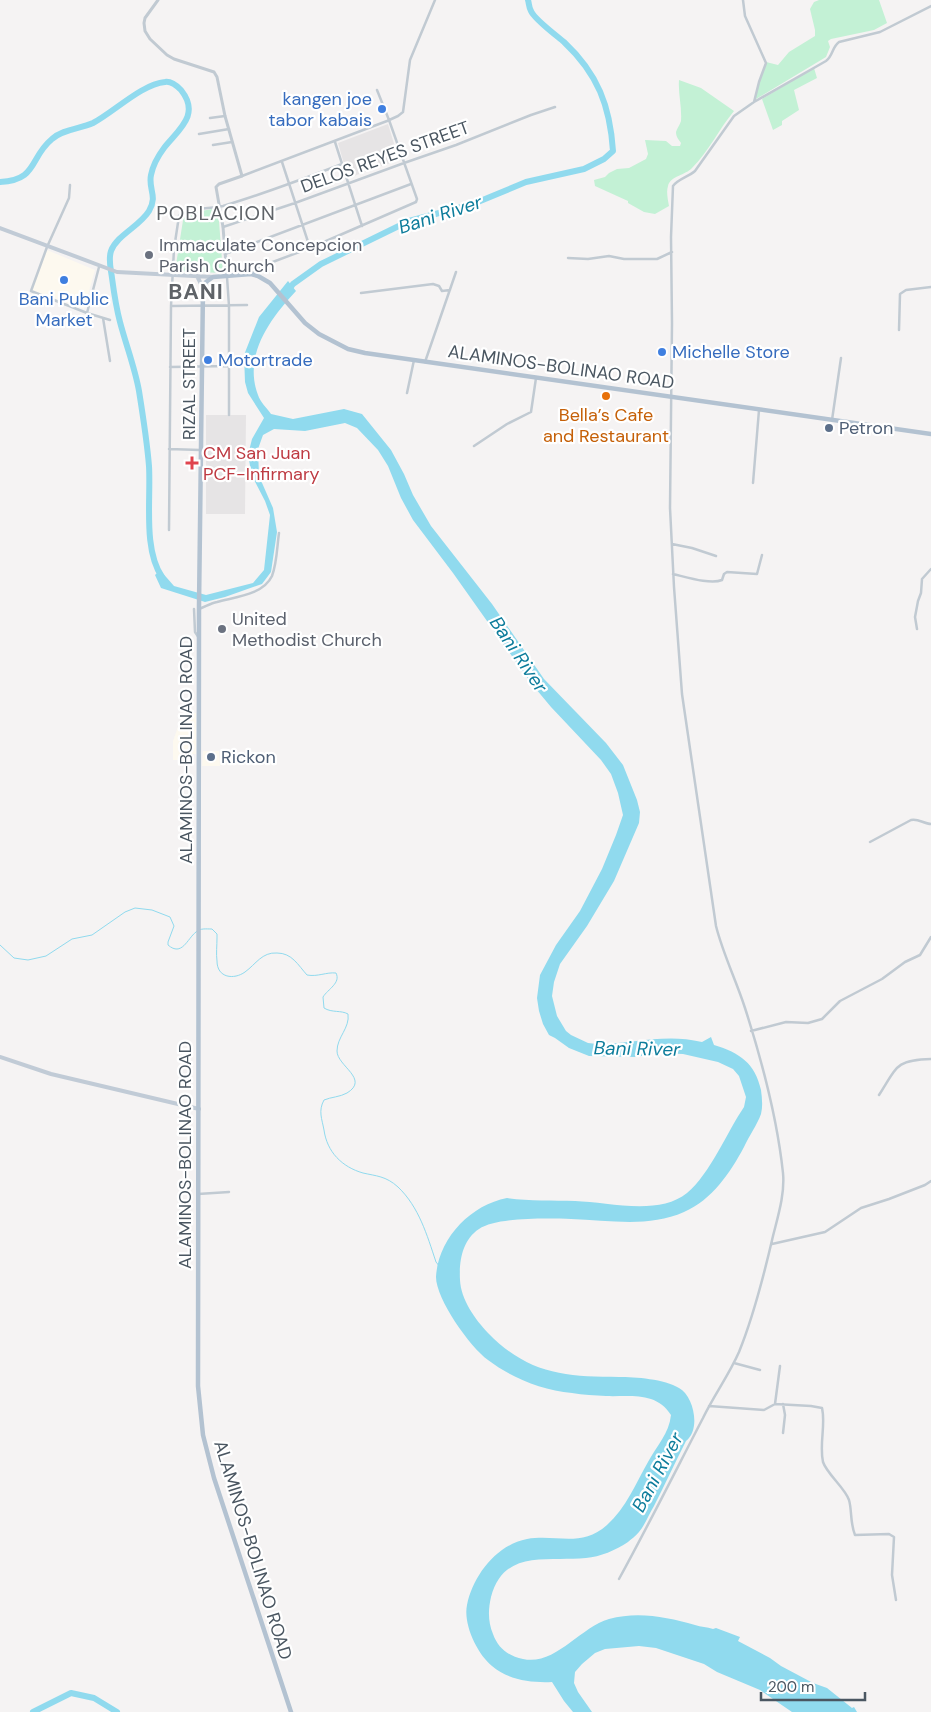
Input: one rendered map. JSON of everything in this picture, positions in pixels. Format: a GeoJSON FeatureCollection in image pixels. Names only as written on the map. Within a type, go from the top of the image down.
{"type":"FeatureCollection","features":[{"type":"Feature","properties":{"kind":"main road"},"geometry":{"type":"LineString","coordinates":[[0,228],[117,272],[213,277],[250,274]]}},
{"type":"Feature","properties":{"kind":"main road","name":"ALAMINOS-BOLINAO ROAD"},"geometry":{"type":"LineString","coordinates":[[250,274],[265,280],[277,291],[304,324],[319,334],[348,348],[365,353],[931,434]]}},
{"type":"Feature","properties":{"kind":"main road"},"geometry":{"type":"LineString","coordinates":[[198,276],[203,288]]}},
{"type":"Feature","properties":{"kind":"main road"},"geometry":{"type":"LineString","coordinates":[[203,288],[207,280],[213,277]]}},
{"type":"Feature","properties":{"kind":"main road","name":"RIZAL STREET"},"geometry":{"type":"LineString","coordinates":[[200,585],[203,288]]}},
{"type":"Feature","properties":{"kind":"main road","name":"ALAMINOS-BOLINAO ROAD"},"geometry":{"type":"LineString","coordinates":[[200,585],[198,608],[200,639],[198,1386],[203,1435],[214,1478],[291,1712]]}},
{"type":"Feature","properties":{"kind":"main road"},"geometry":{"type":"LineString","coordinates":[[0,1057],[51,1074],[199,1109]]}},
{"type":"Feature","properties":{"kind":"street"},"geometry":{"type":"LineString","coordinates":[[158,0],[145,18],[145,30],[150,39],[167,55],[214,72],[217,77],[225,116],[242,176]]}},
{"type":"Feature","properties":{"kind":"street"},"geometry":{"type":"LineString","coordinates":[[229,415],[230,306],[223,226],[216,190],[217,185],[390,120],[403,112],[410,60],[435,0]]}},
{"type":"Feature","properties":{"kind":"street"},"geometry":{"type":"LineString","coordinates":[[743,0],[745,16],[766,63],[754,102]]}},
{"type":"Feature","properties":{"kind":"street"},"geometry":{"type":"LineString","coordinates":[[620,1579],[709,1406],[734,1363],[754,1306],[783,1192],[783,1174],[766,1078],[746,1009],[721,945],[716,926],[682,694],[670,508],[673,186],[694,171],[734,116],[754,102],[826,61],[830,58],[836,44],[880,32],[931,6]]}},
{"type":"Feature","properties":{"kind":"street"},"geometry":{"type":"LineString","coordinates":[[250,274],[262,266],[310,248],[416,202],[390,120],[377,90]]}},
{"type":"Feature","properties":{"kind":"street","name":"DELOS REYES STREET"},"geometry":{"type":"LineString","coordinates":[[223,226],[296,203],[456,145],[531,114],[555,107]]}},
{"type":"Feature","properties":{"kind":"street"},"geometry":{"type":"LineString","coordinates":[[210,118],[225,116]]}},
{"type":"Feature","properties":{"kind":"street"},"geometry":{"type":"LineString","coordinates":[[199,134],[229,129]]}},
{"type":"Feature","properties":{"kind":"street"},"geometry":{"type":"LineString","coordinates":[[335,141],[362,226]]}},
{"type":"Feature","properties":{"kind":"street"},"geometry":{"type":"LineString","coordinates":[[213,144],[232,142]]}},
{"type":"Feature","properties":{"kind":"street"},"geometry":{"type":"LineString","coordinates":[[282,162],[310,248]]}},
{"type":"Feature","properties":{"kind":"street"},"geometry":{"type":"LineString","coordinates":[[169,530],[171,306],[176,229],[180,214],[185,211],[220,207],[342,164]]}},
{"type":"Feature","properties":{"kind":"street"},"geometry":{"type":"LineString","coordinates":[[225,254],[411,184]]}},
{"type":"Feature","properties":{"kind":"street"},"geometry":{"type":"LineString","coordinates":[[70,185],[69,198],[47,247],[31,291],[110,320]]}},
{"type":"Feature","properties":{"kind":"street"},"geometry":{"type":"LineString","coordinates":[[568,258],[588,259],[609,256],[624,259],[657,259],[672,252]]}},
{"type":"Feature","properties":{"kind":"street"},"geometry":{"type":"LineString","coordinates":[[87,312],[100,267]]}},
{"type":"Feature","properties":{"kind":"street"},"geometry":{"type":"LineString","coordinates":[[425,362],[456,272]]}},
{"type":"Feature","properties":{"kind":"street"},"geometry":{"type":"LineString","coordinates":[[361,293],[434,284],[439,286],[442,291],[450,290]]}},
{"type":"Feature","properties":{"kind":"street"},"geometry":{"type":"LineString","coordinates":[[899,330],[898,311],[900,294],[906,290],[931,287]]}},
{"type":"Feature","properties":{"kind":"street"},"geometry":{"type":"LineString","coordinates":[[171,306],[247,305]]}},
{"type":"Feature","properties":{"kind":"street"},"geometry":{"type":"LineString","coordinates":[[103,318],[110,361]]}},
{"type":"Feature","properties":{"kind":"street"},"geometry":{"type":"LineString","coordinates":[[832,420],[841,358]]}},
{"type":"Feature","properties":{"kind":"street"},"geometry":{"type":"LineString","coordinates":[[407,393],[414,360]]}},
{"type":"Feature","properties":{"kind":"street"},"geometry":{"type":"LineString","coordinates":[[170,366],[230,366]]}},
{"type":"Feature","properties":{"kind":"street"},"geometry":{"type":"LineString","coordinates":[[474,446],[501,428],[531,412],[536,377]]}},
{"type":"Feature","properties":{"kind":"street"},"geometry":{"type":"LineString","coordinates":[[754,483],[759,410]]}},
{"type":"Feature","properties":{"kind":"street"},"geometry":{"type":"LineString","coordinates":[[169,449],[202,450]]}},
{"type":"Feature","properties":{"kind":"street"},"geometry":{"type":"LineString","coordinates":[[198,608],[252,592],[265,585],[274,571],[279,533]]}},
{"type":"Feature","properties":{"kind":"street"},"geometry":{"type":"LineString","coordinates":[[672,544],[716,556]]}},
{"type":"Feature","properties":{"kind":"street"},"geometry":{"type":"LineString","coordinates":[[674,574],[684,578],[716,582],[722,580],[727,572],[757,574],[762,555]]}},
{"type":"Feature","properties":{"kind":"street"},"geometry":{"type":"LineString","coordinates":[[917,629],[915,617],[921,593],[922,579],[931,569]]}},
{"type":"Feature","properties":{"kind":"street"},"geometry":{"type":"LineString","coordinates":[[870,842],[911,820],[916,819],[931,824]]}},
{"type":"Feature","properties":{"kind":"street"},"geometry":{"type":"LineString","coordinates":[[751,1031],[786,1022],[808,1023],[822,1019],[840,1000],[882,979],[906,962],[920,955],[931,937]]}},
{"type":"Feature","properties":{"kind":"street"},"geometry":{"type":"LineString","coordinates":[[879,1094],[900,1064],[907,1061],[931,1058]]}},
{"type":"Feature","properties":{"kind":"street"},"geometry":{"type":"LineString","coordinates":[[771,1244],[825,1232],[861,1208],[889,1199],[931,1181]]}},
{"type":"Feature","properties":{"kind":"street"},"geometry":{"type":"LineString","coordinates":[[198,1194],[228,1192]]}},
{"type":"Feature","properties":{"kind":"street"},"geometry":{"type":"LineString","coordinates":[[734,1363],[760,1370]]}},
{"type":"Feature","properties":{"kind":"street"},"geometry":{"type":"LineString","coordinates":[[775,1404],[780,1366]]}},
{"type":"Feature","properties":{"kind":"street"},"geometry":{"type":"LineString","coordinates":[[709,1406],[764,1410],[775,1404],[783,1404],[822,1408],[824,1416],[823,1462],[849,1501],[855,1535],[889,1534],[894,1537],[892,1575],[896,1600]]}},
{"type":"Feature","properties":{"kind":"street"},"geometry":{"type":"LineString","coordinates":[[783,1404],[785,1415],[783,1433]]}},
{"type":"Feature","properties":{"kind":"shaded area"},"geometry":{"type":"Polygon","coordinates":[[[388,124],[399,160],[348,178],[338,143],[388,124]]]}},
{"type":"Feature","properties":{"kind":"shaded area","name":"Bani Public Market"},"geometry":{"type":"Polygon","coordinates":[[[47,250],[95,270],[84,309],[32,290],[47,250]]]}},
{"type":"Feature","properties":{"kind":"shaded area"},"geometry":{"type":"Polygon","coordinates":[[[206,415],[246,415],[245,514],[206,514],[206,415]]]}},
{"type":"Feature","properties":{"kind":"shaded area"},"geometry":{"type":"Polygon","coordinates":[[[183,713],[196,713],[196,754],[181,754],[180,760],[173,760],[173,741],[183,713]]]}},
{"type":"Feature","properties":{"kind":"shaded area","name":"Rickon"},"geometry":{"type":"Polygon","coordinates":[[[203,751],[219,751],[220,766],[202,766],[203,751]]]}},
{"type":"Feature","properties":{"kind":"green space"},"geometry":{"type":"Polygon","coordinates":[[[819,0],[879,0],[887,23],[874,30],[831,39],[828,41],[830,47],[826,57],[756,99],[766,62],[778,65],[789,52],[815,36],[810,9],[814,2],[819,0]]]}},
{"type":"Feature","properties":{"kind":"green space"},"geometry":{"type":"Polygon","coordinates":[[[814,68],[817,78],[794,90],[799,110],[782,121],[782,125],[773,130],[762,99],[814,68]]]}},
{"type":"Feature","properties":{"kind":"green space"},"geometry":{"type":"Polygon","coordinates":[[[679,80],[701,88],[734,111],[698,161],[689,170],[669,183],[667,196],[669,206],[655,214],[644,212],[628,203],[628,201],[595,186],[594,180],[605,177],[617,169],[629,168],[646,159],[648,154],[645,140],[666,141],[672,146],[680,146],[681,143],[676,132],[681,121],[679,80]]]}},
{"type":"Feature","properties":{"kind":"green space"},"geometry":{"type":"Polygon","coordinates":[[[218,208],[223,273],[175,271],[184,214],[218,208]]]}},
{"type":"Feature","properties":{"kind":"water"},"geometry":{"type":"Polygon","coordinates":[[[288,281],[296,291],[277,313],[262,338],[254,366],[254,380],[262,403],[271,414],[293,419],[344,409],[362,414],[391,450],[431,526],[492,604],[544,679],[606,743],[623,765],[637,800],[640,812],[639,823],[614,881],[587,926],[560,964],[552,996],[557,1016],[566,1031],[588,1043],[610,1044],[662,1039],[702,1042],[711,1037],[714,1045],[745,1060],[755,1073],[761,1090],[761,1114],[739,1157],[712,1193],[694,1207],[670,1217],[642,1222],[550,1218],[510,1220],[487,1225],[479,1229],[465,1245],[460,1266],[463,1295],[478,1322],[503,1347],[533,1365],[564,1374],[641,1378],[673,1385],[684,1392],[689,1398],[694,1413],[691,1436],[686,1441],[654,1506],[638,1533],[628,1542],[608,1553],[586,1558],[529,1561],[517,1564],[506,1571],[497,1581],[491,1597],[489,1616],[493,1634],[501,1647],[508,1653],[523,1659],[535,1660],[556,1652],[598,1624],[609,1619],[631,1615],[652,1616],[713,1629],[716,1628],[740,1637],[738,1641],[813,1683],[827,1688],[852,1708],[854,1707],[857,1712],[792,1712],[760,1690],[717,1672],[704,1664],[656,1648],[639,1646],[605,1649],[595,1653],[582,1664],[575,1672],[574,1683],[592,1712],[573,1712],[552,1682],[520,1680],[505,1675],[486,1661],[472,1638],[467,1621],[467,1605],[480,1573],[488,1563],[505,1548],[516,1542],[538,1538],[578,1538],[597,1532],[607,1525],[620,1511],[630,1495],[665,1434],[671,1415],[658,1402],[641,1397],[580,1394],[538,1386],[517,1378],[488,1360],[472,1345],[455,1322],[437,1286],[438,1263],[443,1250],[458,1226],[469,1216],[493,1202],[507,1198],[633,1206],[648,1206],[676,1200],[687,1193],[703,1175],[744,1107],[746,1097],[739,1076],[733,1069],[718,1062],[683,1054],[658,1053],[636,1057],[589,1056],[569,1048],[549,1035],[543,1024],[537,998],[540,975],[556,945],[580,911],[602,869],[623,815],[618,793],[611,774],[601,760],[531,683],[413,520],[401,498],[388,466],[378,450],[357,428],[345,423],[305,431],[274,429],[263,435],[258,449],[259,476],[273,508],[277,532],[271,572],[262,584],[205,602],[161,588],[155,575],[160,570],[174,586],[206,595],[253,583],[264,570],[270,515],[252,476],[248,455],[252,439],[264,418],[248,393],[245,382],[244,355],[259,317],[288,281]]]}},
{"type":"Feature","properties":{"kind":"waterway","name":"Bani River"},"geometry":{"type":"LineString","coordinates":[[288,291],[293,284],[321,264],[409,221],[473,204],[526,182],[584,169],[604,159],[613,151],[609,119],[594,79],[576,54],[533,14],[528,0]]}},
{"type":"Feature","properties":{"kind":"waterway"},"geometry":{"type":"LineString","coordinates":[[0,182],[12,180],[27,173],[45,146],[56,136],[93,123],[138,93],[156,84],[169,82],[176,85],[187,99],[189,107],[185,122],[162,151],[153,168],[150,180],[153,197],[152,206],[145,216],[118,240],[111,251],[110,258],[117,311],[139,391],[149,466],[150,539],[156,566],[162,577]]}},
{"type":"Feature","properties":{"kind":"waterway"},"geometry":{"type":"LineString","coordinates":[[0,945],[14,958],[28,960],[46,956],[72,939],[92,935],[125,912],[135,908],[152,910],[170,917],[174,926],[168,945],[173,948],[177,949],[184,946],[199,930],[212,929],[217,934],[218,967],[227,976],[241,975],[263,956],[272,953],[291,957],[307,975],[336,973],[337,980],[323,997],[324,1008],[348,1014],[347,1024],[339,1041],[337,1051],[338,1057],[351,1072],[355,1083],[353,1088],[347,1093],[324,1100],[322,1104],[322,1119],[328,1145],[337,1158],[348,1167],[381,1177],[398,1187],[417,1212],[436,1262],[440,1267]]}},
{"type":"Feature","properties":{"kind":"waterway"},"geometry":{"type":"LineString","coordinates":[[33,1712],[71,1693],[94,1698],[117,1712]]}},
{"type":"Feature","properties":{"kind":"place","name":"kangen joe tabor kabais"},"geometry":{"type":"Point","coordinates":[382,109]}},
{"type":"Feature","properties":{"kind":"place","name":"Immaculate Concepcion Parish Church"},"geometry":{"type":"Point","coordinates":[149,255]}},
{"type":"Feature","properties":{"kind":"place","name":"Bani Public Market"},"geometry":{"type":"Point","coordinates":[64,280]}},
{"type":"Feature","properties":{"kind":"place","name":"Michelle Store"},"geometry":{"type":"Point","coordinates":[662,352]}},
{"type":"Feature","properties":{"kind":"place","name":"Motortrade"},"geometry":{"type":"Point","coordinates":[208,360]}},
{"type":"Feature","properties":{"kind":"place","name":"Bella’s Cafe and Restaurant"},"geometry":{"type":"Point","coordinates":[606,396]}},
{"type":"Feature","properties":{"kind":"place","name":"Petron"},"geometry":{"type":"Point","coordinates":[829,428]}},
{"type":"Feature","properties":{"kind":"place","name":"CM San Juan PCF-Infirmary"},"geometry":{"type":"Point","coordinates":[192,463]}},
{"type":"Feature","properties":{"kind":"place","name":"United Methodist Church"},"geometry":{"type":"Point","coordinates":[222,629]}},
{"type":"Feature","properties":{"kind":"place","name":"Rickon"},"geometry":{"type":"Point","coordinates":[211,757]}},
{"type":"Feature","properties":{"kind":"district","name":"POBLACION"},"geometry":{"type":"Point","coordinates":[216,213]}},
{"type":"Feature","properties":{"kind":"district","name":"BANI"},"geometry":{"type":"Point","coordinates":[196,291]}}]}
